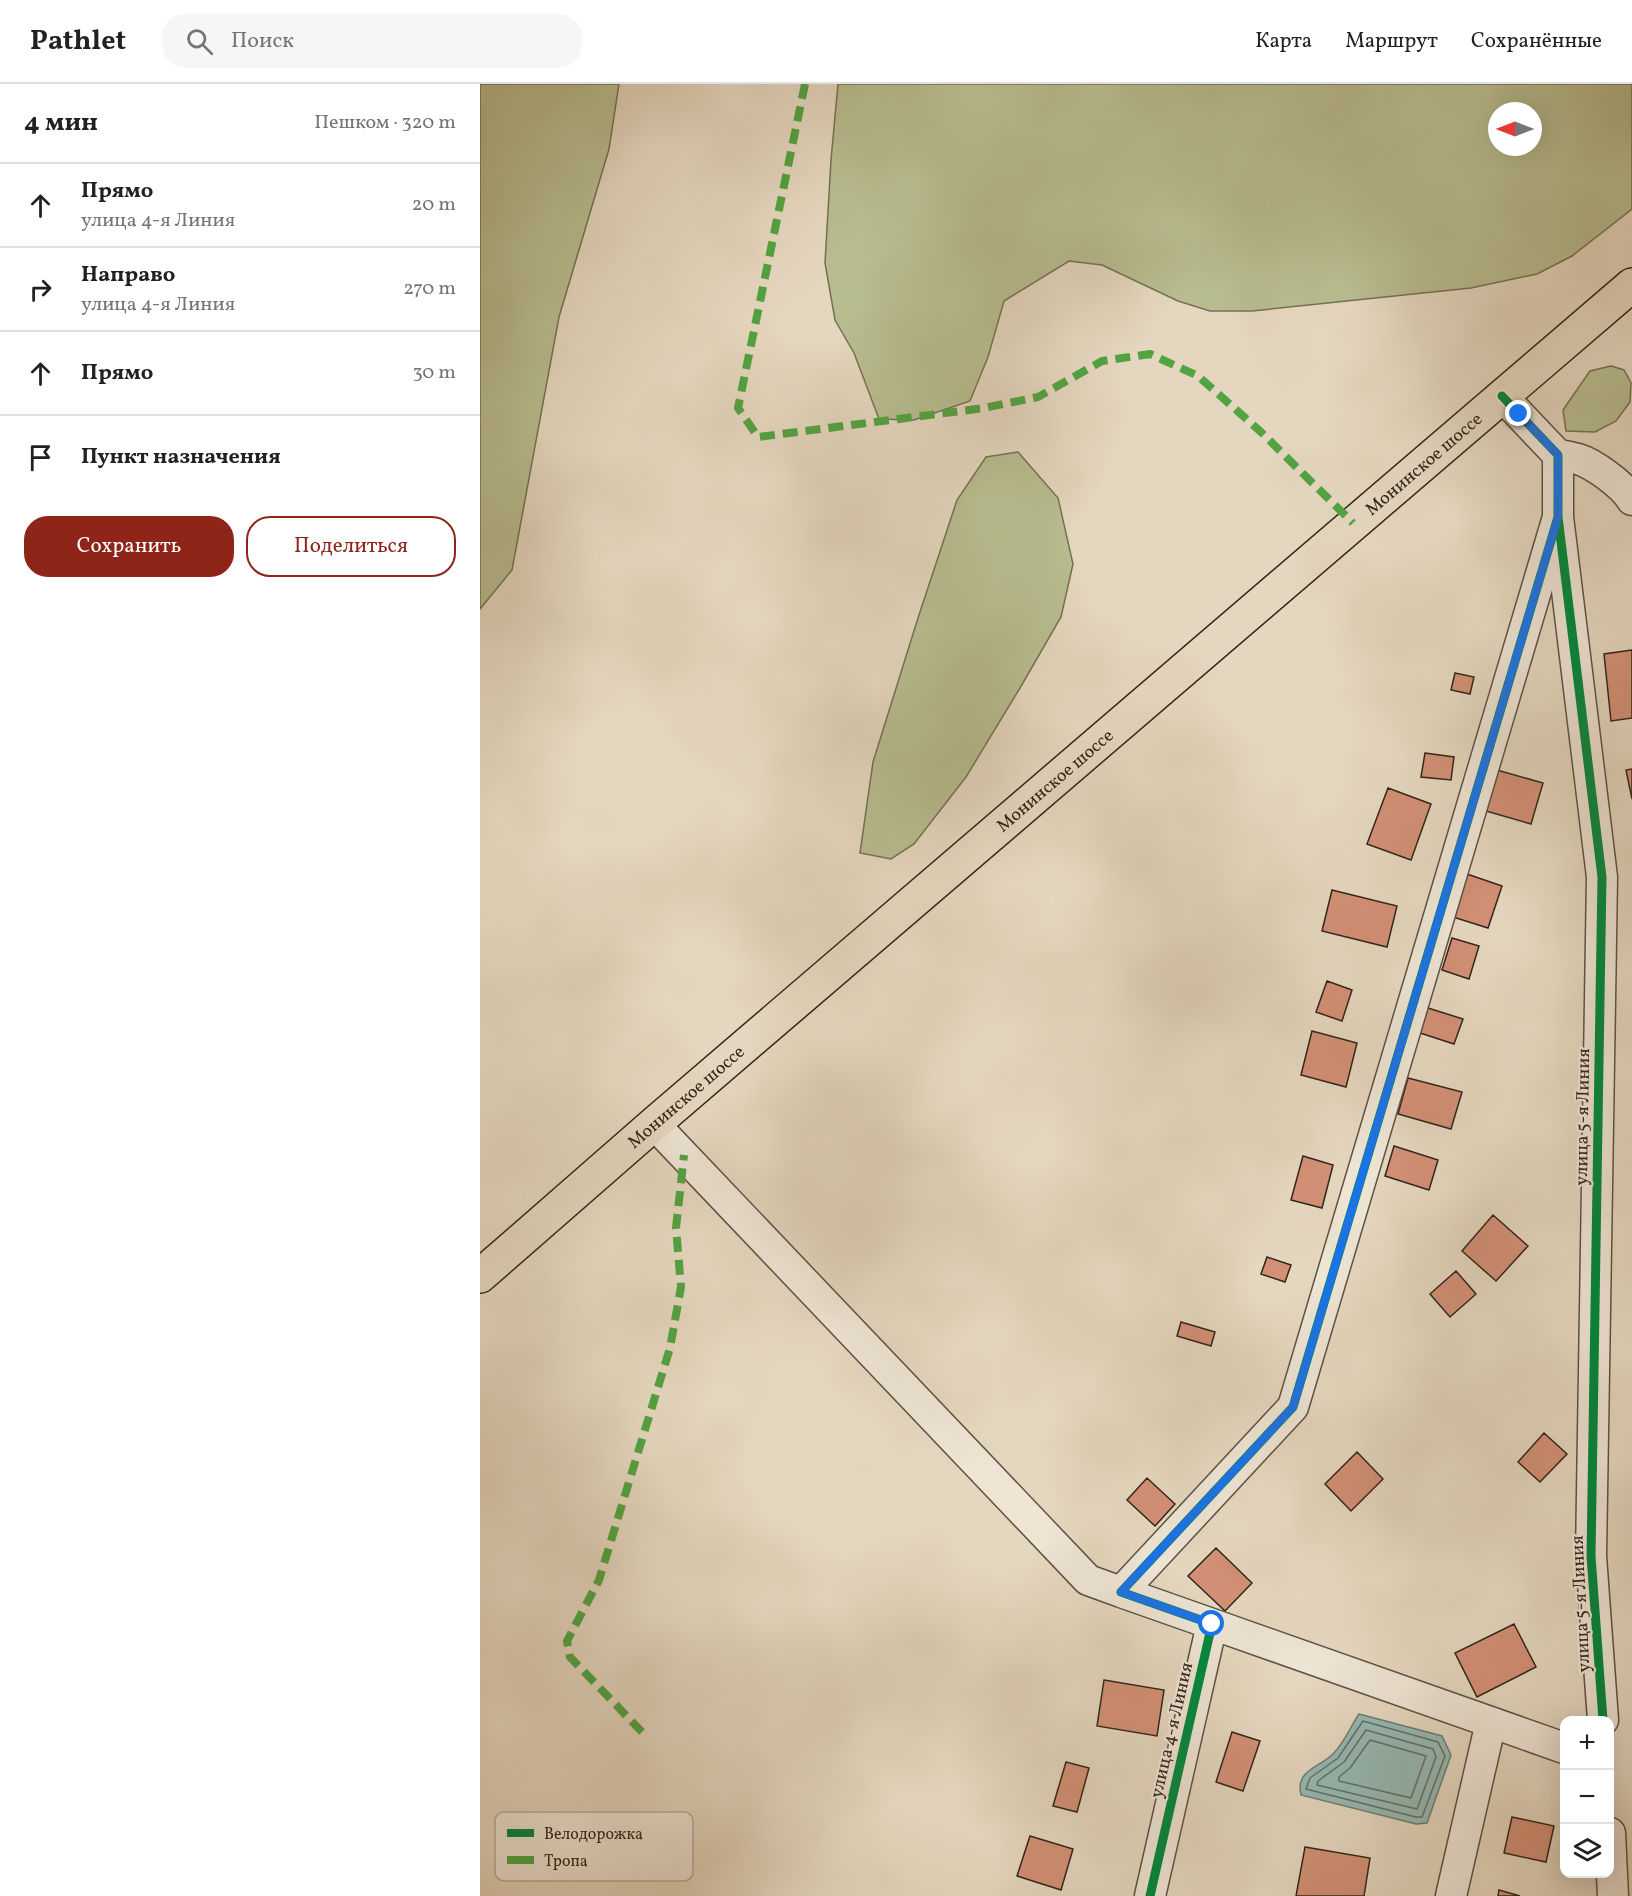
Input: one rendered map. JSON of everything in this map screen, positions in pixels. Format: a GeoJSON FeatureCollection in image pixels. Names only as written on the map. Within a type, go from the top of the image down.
{"type":"FeatureCollection","features":[{"type":"Feature","properties":{"kind":"main road","name":"Монинское шоссе"},"geometry":{"type":"LineString","coordinates":[[480,1276],[1632,285]]}},
{"type":"Feature","properties":{"kind":"street"},"geometry":{"type":"LineString","coordinates":[[1502,396],[1558,455],[1579,459],[1607,475],[1629,494],[1632,500]]}},
{"type":"Feature","properties":{"kind":"street"},"geometry":{"type":"LineString","coordinates":[[1121,1592],[1293,1407],[1558,517],[1558,455]]}},
{"type":"Feature","properties":{"kind":"street","name":"улица 5-я Линия"},"geometry":{"type":"LineString","coordinates":[[1558,517],[1602,877],[1592,1556],[1603,1716]]}},
{"type":"Feature","properties":{"kind":"street"},"geometry":{"type":"LineString","coordinates":[[654,1124],[1088,1580],[1560,1747]]}},
{"type":"Feature","properties":{"kind":"street","name":"улица 4-я Линия"},"geometry":{"type":"LineString","coordinates":[[1150,1896],[1212,1624]]}},
{"type":"Feature","properties":{"kind":"street"},"geometry":{"type":"LineString","coordinates":[[1451,1896],[1491,1722]]}},
{"type":"Feature","properties":{"kind":"street"},"geometry":{"type":"LineString","coordinates":[[1612,1878],[1613,1896]]}},
{"type":"Feature","properties":{"kind":"green space"},"geometry":{"type":"Polygon","coordinates":[[[480,84],[619,84],[609,149],[559,317],[512,570],[480,609],[480,84]]]}},
{"type":"Feature","properties":{"kind":"green space"},"geometry":{"type":"Polygon","coordinates":[[[838,84],[1632,84],[1632,209],[1572,256],[1537,274],[1471,288],[1252,311],[1210,311],[1178,301],[1102,265],[1069,261],[1004,301],[988,357],[970,401],[914,420],[879,419],[854,353],[835,320],[825,263],[838,84]]]}},
{"type":"Feature","properties":{"kind":"green space"},"geometry":{"type":"Polygon","coordinates":[[[1611,366],[1624,370],[1631,383],[1630,402],[1616,421],[1595,432],[1566,431],[1563,410],[1590,371],[1611,366]]]}},
{"type":"Feature","properties":{"kind":"green space"},"geometry":{"type":"Polygon","coordinates":[[[1018,452],[1058,498],[1073,564],[1061,617],[966,777],[914,844],[891,859],[860,853],[873,762],[957,500],[986,457],[1018,452]]]}},
{"type":"Feature","properties":{"kind":"water"},"geometry":{"type":"Polygon","coordinates":[[[1359,1714],[1442,1736],[1451,1755],[1427,1823],[1416,1824],[1301,1795],[1300,1787],[1305,1775],[1337,1750],[1359,1714]]]}},
{"type":"Feature","properties":{"kind":"building"},"geometry":{"type":"Polygon","coordinates":[[[1632,650],[1632,718],[1611,721],[1604,654],[1632,650]]]}},
{"type":"Feature","properties":{"kind":"building"},"geometry":{"type":"Polygon","coordinates":[[[1455,673],[1474,677],[1470,694],[1451,690],[1455,673]]]}},
{"type":"Feature","properties":{"kind":"building"},"geometry":{"type":"Polygon","coordinates":[[[1425,753],[1454,757],[1451,780],[1421,777],[1425,753]]]}},
{"type":"Feature","properties":{"kind":"building"},"geometry":{"type":"Polygon","coordinates":[[[1632,769],[1632,799],[1626,770],[1632,769]]]}},
{"type":"Feature","properties":{"kind":"building"},"geometry":{"type":"Polygon","coordinates":[[[1497,770],[1543,783],[1531,824],[1486,811],[1497,770]]]}},
{"type":"Feature","properties":{"kind":"building"},"geometry":{"type":"Polygon","coordinates":[[[1388,788],[1431,804],[1411,860],[1367,844],[1388,788]]]}},
{"type":"Feature","properties":{"kind":"building"},"geometry":{"type":"Polygon","coordinates":[[[1467,874],[1502,886],[1488,928],[1453,917],[1467,874]]]}},
{"type":"Feature","properties":{"kind":"building"},"geometry":{"type":"Polygon","coordinates":[[[1332,890],[1397,906],[1387,947],[1322,931],[1332,890]]]}},
{"type":"Feature","properties":{"kind":"building"},"geometry":{"type":"Polygon","coordinates":[[[1452,938],[1479,946],[1469,979],[1442,970],[1452,938]]]}},
{"type":"Feature","properties":{"kind":"building"},"geometry":{"type":"Polygon","coordinates":[[[1327,981],[1352,990],[1342,1021],[1316,1012],[1327,981]]]}},
{"type":"Feature","properties":{"kind":"building"},"geometry":{"type":"Polygon","coordinates":[[[1428,1008],[1463,1019],[1454,1044],[1420,1033],[1428,1008]]]}},
{"type":"Feature","properties":{"kind":"building"},"geometry":{"type":"Polygon","coordinates":[[[1312,1031],[1357,1043],[1346,1087],[1301,1075],[1312,1031]]]}},
{"type":"Feature","properties":{"kind":"building"},"geometry":{"type":"Polygon","coordinates":[[[1408,1078],[1462,1092],[1451,1129],[1398,1114],[1408,1078]]]}},
{"type":"Feature","properties":{"kind":"building"},"geometry":{"type":"Polygon","coordinates":[[[1394,1146],[1438,1160],[1429,1190],[1385,1176],[1394,1146]]]}},
{"type":"Feature","properties":{"kind":"building"},"geometry":{"type":"Polygon","coordinates":[[[1303,1156],[1333,1165],[1322,1208],[1291,1200],[1303,1156]]]}},
{"type":"Feature","properties":{"kind":"building"},"geometry":{"type":"Polygon","coordinates":[[[1493,1215],[1528,1246],[1496,1281],[1462,1251],[1493,1215]]]}},
{"type":"Feature","properties":{"kind":"building"},"geometry":{"type":"Polygon","coordinates":[[[1267,1257],[1291,1265],[1285,1282],[1261,1274],[1267,1257]]]}},
{"type":"Feature","properties":{"kind":"building"},"geometry":{"type":"Polygon","coordinates":[[[1456,1271],[1476,1294],[1450,1317],[1430,1294],[1456,1271]]]}},
{"type":"Feature","properties":{"kind":"building"},"geometry":{"type":"Polygon","coordinates":[[[1181,1322],[1215,1332],[1211,1346],[1177,1336],[1181,1322]]]}},
{"type":"Feature","properties":{"kind":"building"},"geometry":{"type":"Polygon","coordinates":[[[1544,1433],[1567,1454],[1540,1482],[1518,1462],[1544,1433]]]}},
{"type":"Feature","properties":{"kind":"building"},"geometry":{"type":"Polygon","coordinates":[[[1357,1452],[1383,1479],[1351,1511],[1325,1484],[1357,1452]]]}},
{"type":"Feature","properties":{"kind":"building"},"geometry":{"type":"Polygon","coordinates":[[[1147,1478],[1175,1504],[1155,1526],[1127,1500],[1147,1478]]]}},
{"type":"Feature","properties":{"kind":"building"},"geometry":{"type":"Polygon","coordinates":[[[1216,1548],[1252,1583],[1225,1611],[1188,1576],[1216,1548]]]}},
{"type":"Feature","properties":{"kind":"building"},"geometry":{"type":"Polygon","coordinates":[[[1514,1624],[1536,1667],[1477,1697],[1455,1653],[1514,1624]]]}},
{"type":"Feature","properties":{"kind":"building"},"geometry":{"type":"Polygon","coordinates":[[[1104,1680],[1164,1690],[1157,1736],[1097,1726],[1104,1680]]]}},
{"type":"Feature","properties":{"kind":"building"},"geometry":{"type":"Polygon","coordinates":[[[1232,1732],[1260,1741],[1243,1791],[1216,1782],[1232,1732]]]}},
{"type":"Feature","properties":{"kind":"building"},"geometry":{"type":"Polygon","coordinates":[[[1066,1762],[1089,1768],[1077,1812],[1053,1806],[1066,1762]]]}},
{"type":"Feature","properties":{"kind":"building"},"geometry":{"type":"Polygon","coordinates":[[[1512,1817],[1554,1826],[1546,1862],[1504,1853],[1512,1817]]]}},
{"type":"Feature","properties":{"kind":"building"},"geometry":{"type":"Polygon","coordinates":[[[1030,1836],[1073,1849],[1061,1890],[1017,1876],[1030,1836]]]}},
{"type":"Feature","properties":{"kind":"building"},"geometry":{"type":"Polygon","coordinates":[[[1305,1847],[1370,1858],[1364,1896],[1296,1896],[1305,1847]]]}},
{"type":"Feature","properties":{"kind":"building"},"geometry":{"type":"Polygon","coordinates":[[[1499,1890],[1520,1896],[1498,1896],[1499,1890]]]}},
{"type":"Feature","properties":{"kind":"marked path"},"geometry":{"type":"LineString","coordinates":[[805,84],[738,408],[758,437],[984,408],[1038,397],[1102,361],[1150,354],[1198,376],[1261,432],[1353,523]]}},
{"type":"Feature","properties":{"kind":"marked path"},"geometry":{"type":"LineString","coordinates":[[642,1732],[570,1657],[567,1641],[599,1580],[670,1348],[681,1287],[676,1228],[684,1155]]}},
{"type":"Feature","properties":{"kind":"cycle path"},"geometry":{"type":"LineString","coordinates":[[1502,396],[1558,455],[1558,517],[1602,877],[1591,1556],[1603,1716]]}},
{"type":"Feature","properties":{"kind":"cycle path"},"geometry":{"type":"LineString","coordinates":[[1150,1896],[1212,1624],[1121,1592],[1293,1407],[1558,517]]}},
{"type":"Feature","properties":{"kind":"route"},"geometry":{"type":"LineString","coordinates":[[1212,1624],[1121,1592],[1293,1407],[1558,517],[1558,455],[1519,414]]}}]}
